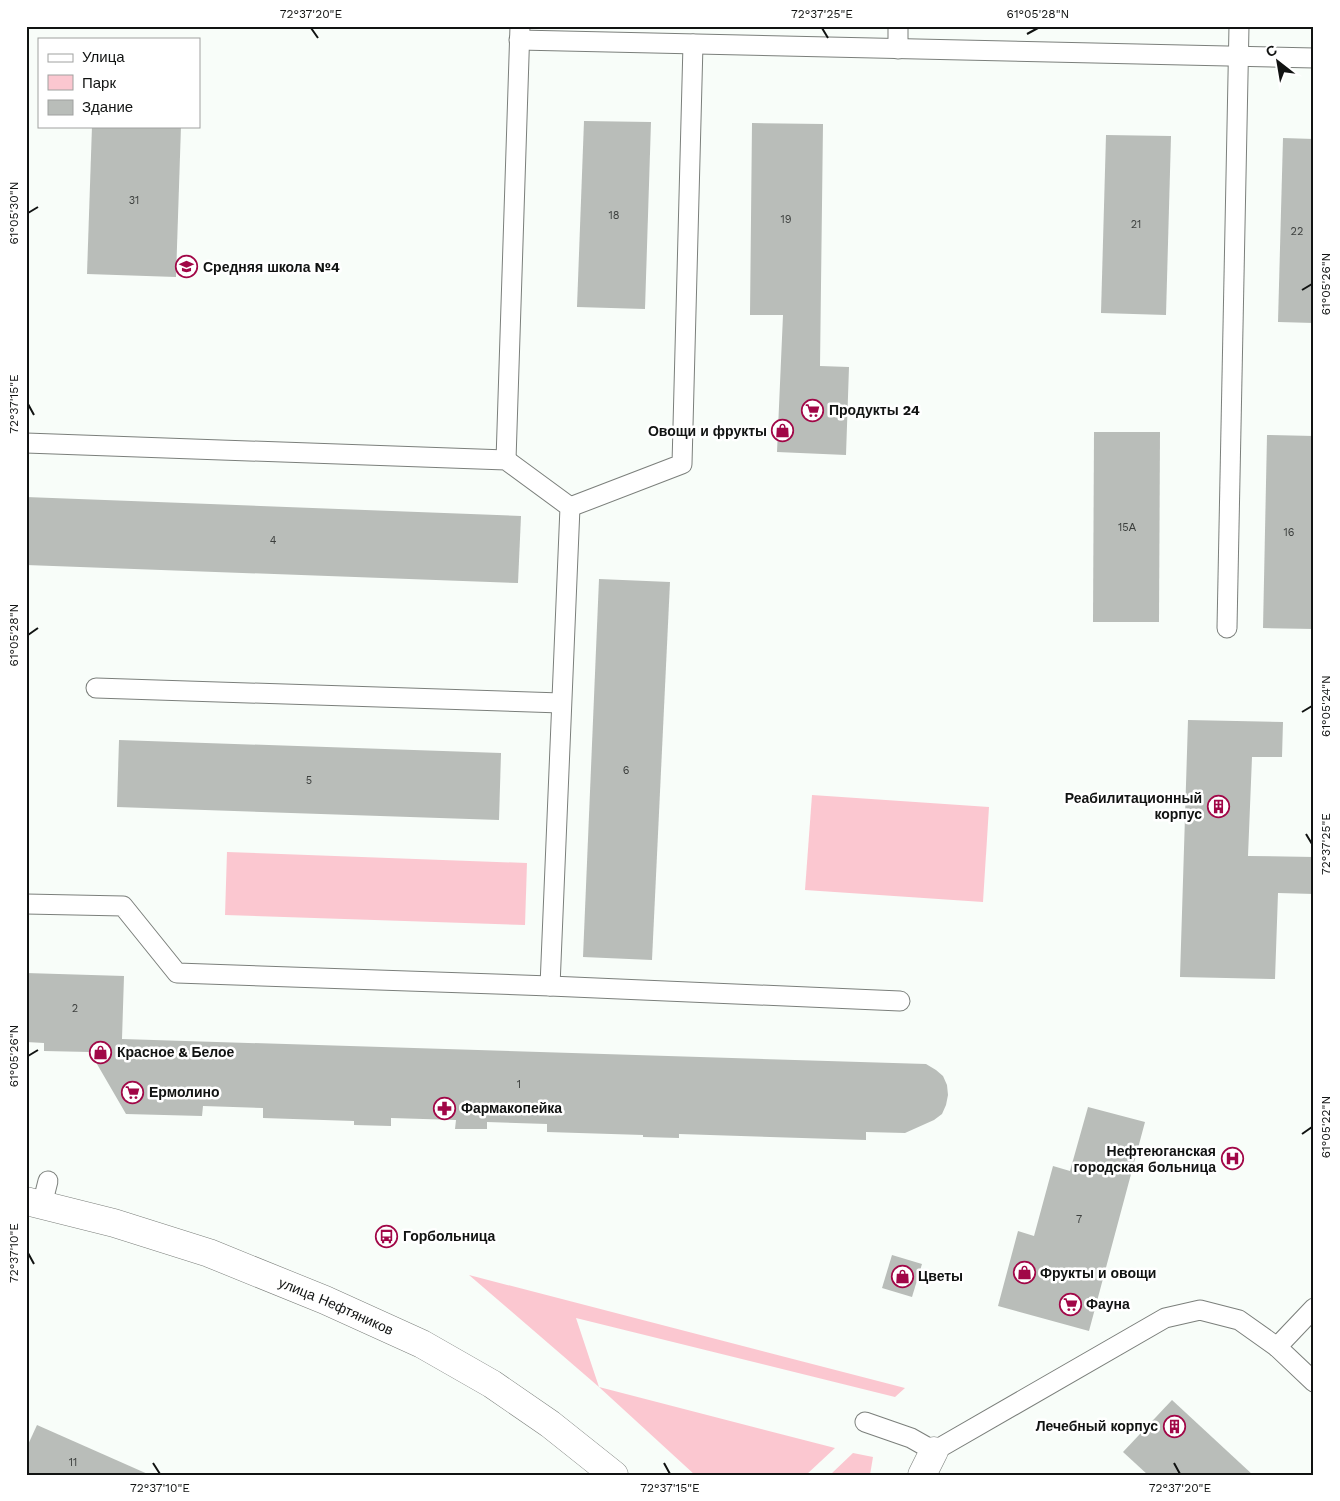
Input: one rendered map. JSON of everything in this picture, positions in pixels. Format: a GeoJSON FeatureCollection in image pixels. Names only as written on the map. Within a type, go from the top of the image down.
{"type":"FeatureCollection","features":[{"type":"Feature","properties":{"kind":"main road","name":"улица Нефтяников"},"geometry":{"type":"LineString","coordinates":[[39,1196],[114,1223],[209,1253],[325,1300],[422,1344],[492,1384],[550,1424],[614,1475]]}},
{"type":"Feature","properties":{"kind":"main road"},"geometry":{"type":"LineString","coordinates":[[922,1475],[934,1451]]}},
{"type":"Feature","properties":{"kind":"lane"},"geometry":{"type":"LineString","coordinates":[[898,26],[898,49]]}},
{"type":"Feature","properties":{"kind":"lane"},"geometry":{"type":"LineString","coordinates":[[1227,628],[1239,26]]}},
{"type":"Feature","properties":{"kind":"lane"},"geometry":{"type":"LineString","coordinates":[[506,460],[519,33],[694,44],[1314,58]]}},
{"type":"Feature","properties":{"kind":"lane"},"geometry":{"type":"LineString","coordinates":[[570,507],[682,464],[694,44]]}},
{"type":"Feature","properties":{"kind":"lane"},"geometry":{"type":"LineString","coordinates":[[26,443],[506,460],[570,507]]}},
{"type":"Feature","properties":{"kind":"lane"},"geometry":{"type":"LineString","coordinates":[[550,986],[570,507]]}},
{"type":"Feature","properties":{"kind":"lane"},"geometry":{"type":"LineString","coordinates":[[96,688],[562,703]]}},
{"type":"Feature","properties":{"kind":"lane"},"geometry":{"type":"LineString","coordinates":[[26,904],[123,906],[177,973],[900,1001]]}},
{"type":"Feature","properties":{"kind":"lane"},"geometry":{"type":"LineString","coordinates":[[1278,1347],[1314,1308]]}},
{"type":"Feature","properties":{"kind":"lane"},"geometry":{"type":"LineString","coordinates":[[865,1422],[910,1438],[934,1451],[1165,1318],[1200,1310],[1239,1320],[1278,1347],[1314,1382]]}},
{"type":"Feature","properties":{"kind":"green space"},"geometry":{"type":"Polygon","coordinates":[[[812,795],[989,807],[983,902],[805,890],[812,795]]]}},
{"type":"Feature","properties":{"kind":"green space"},"geometry":{"type":"Polygon","coordinates":[[[227,852],[527,863],[525,925],[225,915],[227,852]]]}},
{"type":"Feature","properties":{"kind":"green space"},"geometry":{"type":"Polygon","coordinates":[[[469,1275],[905,1388],[895,1397],[576,1318],[599,1387],[469,1275]]]}},
{"type":"Feature","properties":{"kind":"green space"},"geometry":{"type":"Polygon","coordinates":[[[599,1387],[835,1448],[806,1475],[695,1475],[599,1387]]]}},
{"type":"Feature","properties":{"kind":"green space"},"geometry":{"type":"Polygon","coordinates":[[[853,1453],[873,1457],[870,1475],[830,1475],[853,1453]]]}},
{"type":"Feature","properties":{"kind":"building"},"geometry":{"type":"Polygon","coordinates":[[[584,121],[651,122],[645,309],[577,307],[584,121]]]}},
{"type":"Feature","properties":{"kind":"building"},"geometry":{"type":"Polygon","coordinates":[[[752,123],[823,124],[820,366],[849,367],[846,455],[777,452],[783,315],[750,315],[752,123]]]}},
{"type":"Feature","properties":{"kind":"building"},"geometry":{"type":"Polygon","coordinates":[[[92,128],[181,128],[176,277],[87,274],[92,128]]]}},
{"type":"Feature","properties":{"kind":"building"},"geometry":{"type":"Polygon","coordinates":[[[1106,135],[1171,136],[1166,315],[1101,313],[1106,135]]]}},
{"type":"Feature","properties":{"kind":"building"},"geometry":{"type":"Polygon","coordinates":[[[1283,138],[1314,139],[1314,323],[1278,322],[1283,138]]]}},
{"type":"Feature","properties":{"kind":"building"},"geometry":{"type":"Polygon","coordinates":[[[1094,432],[1160,432],[1159,622],[1093,622],[1094,432]]]}},
{"type":"Feature","properties":{"kind":"building"},"geometry":{"type":"Polygon","coordinates":[[[1267,435],[1314,436],[1314,629],[1263,628],[1267,435]]]}},
{"type":"Feature","properties":{"kind":"building"},"geometry":{"type":"Polygon","coordinates":[[[26,497],[521,516],[518,583],[26,565],[26,497]]]}},
{"type":"Feature","properties":{"kind":"building"},"geometry":{"type":"Polygon","coordinates":[[[599,579],[670,582],[652,960],[583,957],[599,579]]]}},
{"type":"Feature","properties":{"kind":"building","name":"Реабилитационный корпус"},"geometry":{"type":"Polygon","coordinates":[[[1188,720],[1283,722],[1282,757],[1252,757],[1248,856],[1314,857],[1314,894],[1278,893],[1275,979],[1180,977],[1188,720]]]}},
{"type":"Feature","properties":{"kind":"building"},"geometry":{"type":"Polygon","coordinates":[[[119,740],[501,753],[499,820],[117,807],[119,740]]]}},
{"type":"Feature","properties":{"kind":"building"},"geometry":{"type":"Polygon","coordinates":[[[26,973],[124,976],[122,1039],[926,1064],[943,1076],[947,1085],[948,1095],[942,1114],[934,1120],[905,1133],[866,1132],[866,1140],[679,1134],[679,1138],[643,1137],[643,1135],[547,1132],[547,1124],[487,1122],[487,1129],[455,1129],[456,1120],[391,1118],[391,1126],[354,1125],[354,1121],[263,1118],[263,1108],[203,1106],[202,1116],[126,1114],[90,1052],[44,1051],[44,1043],[26,1042],[26,973]]]}},
{"type":"Feature","properties":{"kind":"building"},"geometry":{"type":"Polygon","coordinates":[[[1088,1107],[1145,1122],[1089,1331],[998,1306],[1018,1231],[1034,1236],[1053,1166],[1070,1171],[1088,1107]]]}},
{"type":"Feature","properties":{"kind":"building","name":"Цветы"},"geometry":{"type":"Polygon","coordinates":[[[892,1255],[922,1264],[912,1297],[882,1288],[892,1255]]]}},
{"type":"Feature","properties":{"kind":"building","name":"Лечебный корпус"},"geometry":{"type":"Polygon","coordinates":[[[1172,1400],[1253,1475],[1148,1475],[1123,1452],[1172,1400]]]}},
{"type":"Feature","properties":{"kind":"building"},"geometry":{"type":"Polygon","coordinates":[[[37,1425],[150,1475],[26,1475],[26,1449],[37,1425]]]}},
{"type":"Feature","properties":{"kind":"place","name":"Средняя школа №4"},"geometry":{"type":"Point","coordinates":[187,267]}},
{"type":"Feature","properties":{"kind":"place","name":"Продукты 24"},"geometry":{"type":"Point","coordinates":[813,410]}},
{"type":"Feature","properties":{"kind":"place","name":"Овощи и фрукты"},"geometry":{"type":"Point","coordinates":[783,431]}},
{"type":"Feature","properties":{"kind":"place","name":"Реабилитационный корпус"},"geometry":{"type":"Point","coordinates":[1218,806]}},
{"type":"Feature","properties":{"kind":"place","name":"Красное & Белое"},"geometry":{"type":"Point","coordinates":[101,1052]}},
{"type":"Feature","properties":{"kind":"place","name":"Ермолино"},"geometry":{"type":"Point","coordinates":[133,1092]}},
{"type":"Feature","properties":{"kind":"place","name":"Фармакопейка"},"geometry":{"type":"Point","coordinates":[445,1108]}},
{"type":"Feature","properties":{"kind":"place","name":"Нефтеюганская городская больница"},"geometry":{"type":"Point","coordinates":[1232,1159]}},
{"type":"Feature","properties":{"kind":"place","name":"Горбольница"},"geometry":{"type":"Point","coordinates":[387,1236]}},
{"type":"Feature","properties":{"kind":"place","name":"Фрукты и овощи"},"geometry":{"type":"Point","coordinates":[1024,1273]}},
{"type":"Feature","properties":{"kind":"place","name":"Цветы"},"geometry":{"type":"Point","coordinates":[902,1276]}},
{"type":"Feature","properties":{"kind":"place","name":"Фауна"},"geometry":{"type":"Point","coordinates":[1070,1304]}},
{"type":"Feature","properties":{"kind":"place","name":"Лечебный корпус"},"geometry":{"type":"Point","coordinates":[1174,1426]}}]}
